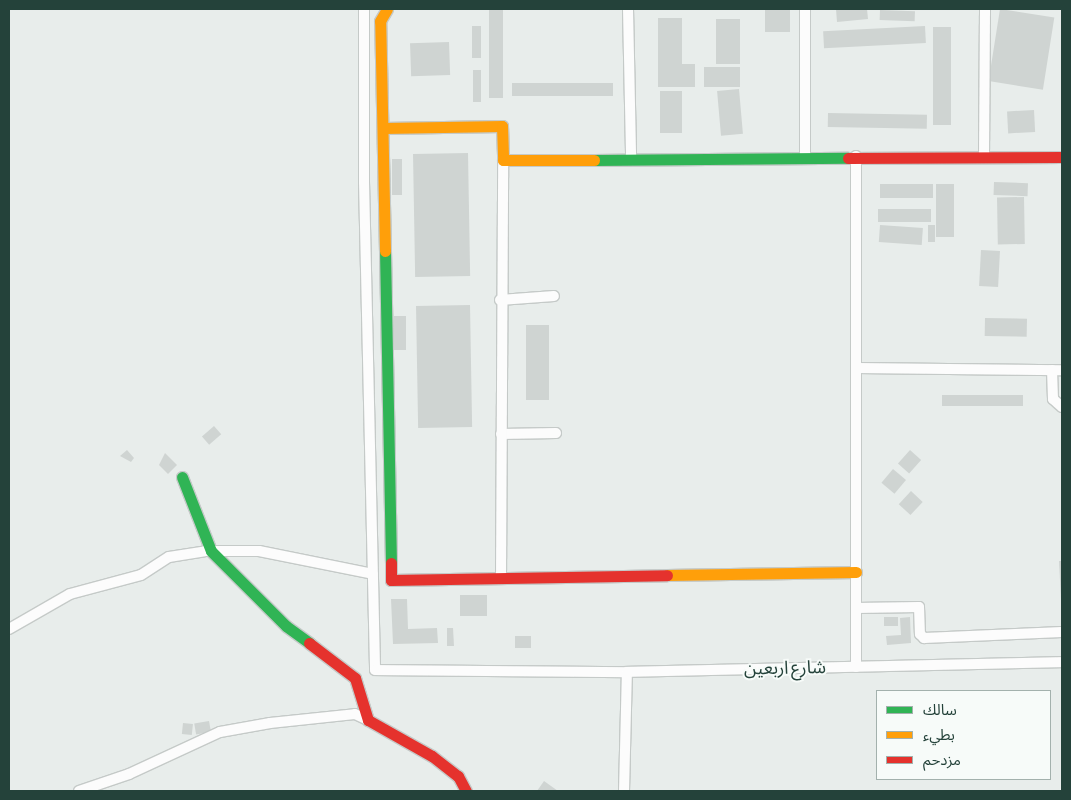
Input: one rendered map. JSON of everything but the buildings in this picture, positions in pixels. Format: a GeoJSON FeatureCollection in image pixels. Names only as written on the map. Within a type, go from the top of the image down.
{"type":"FeatureCollection","features":[{"type":"Feature","properties":{"kind":"street"},"geometry":{"type":"LineString","coordinates":[[9,629],[70,594],[141,575],[168,558],[211,551],[260,551],[374,574],[364,182],[364,9]]}},
{"type":"Feature","properties":{"kind":"street"},"geometry":{"type":"LineString","coordinates":[[387,9],[380,21],[384,128],[391,580],[856,572]]}},
{"type":"Feature","properties":{"kind":"street"},"geometry":{"type":"LineString","coordinates":[[628,9],[631,158]]}},
{"type":"Feature","properties":{"kind":"street"},"geometry":{"type":"LineString","coordinates":[[805,9],[805,156]]}},
{"type":"Feature","properties":{"kind":"street"},"geometry":{"type":"LineString","coordinates":[[984,155],[985,9]]}},
{"type":"Feature","properties":{"kind":"street"},"geometry":{"type":"LineString","coordinates":[[384,128],[502,126],[500,300],[501,578]]}},
{"type":"Feature","properties":{"kind":"street"},"geometry":{"type":"LineString","coordinates":[[502,160],[984,155],[1062,157]]}},
{"type":"Feature","properties":{"kind":"street"},"geometry":{"type":"LineString","coordinates":[[856,156],[856,667]]}},
{"type":"Feature","properties":{"kind":"street"},"geometry":{"type":"LineString","coordinates":[[500,300],[554,296]]}},
{"type":"Feature","properties":{"kind":"street"},"geometry":{"type":"LineString","coordinates":[[857,368],[1057,370],[1053,400],[1062,407]]}},
{"type":"Feature","properties":{"kind":"street"},"geometry":{"type":"LineString","coordinates":[[501,434],[556,433]]}},
{"type":"Feature","properties":{"kind":"street"},"geometry":{"type":"LineString","coordinates":[[182,477],[211,551],[286,626],[355,678],[368,720]]}},
{"type":"Feature","properties":{"kind":"street","name":"شارع اربعين"},"geometry":{"type":"LineString","coordinates":[[374,574],[375,670],[627,672],[1062,662]]}},
{"type":"Feature","properties":{"kind":"street"},"geometry":{"type":"LineString","coordinates":[[856,608],[919,608],[920,634],[924,638],[1062,632]]}},
{"type":"Feature","properties":{"kind":"street"},"geometry":{"type":"LineString","coordinates":[[624,791],[627,672]]}},
{"type":"Feature","properties":{"kind":"street"},"geometry":{"type":"LineString","coordinates":[[79,791],[128,774],[220,732],[270,723],[355,714],[432,756],[458,776],[466,791]]}},
{"type":"Feature","properties":{"kind":"traffic: fast"},"geometry":{"type":"LineString","coordinates":[[594,160],[848,158]]}},
{"type":"Feature","properties":{"kind":"traffic: fast"},"geometry":{"type":"LineString","coordinates":[[385,251],[391,563]]}},
{"type":"Feature","properties":{"kind":"traffic: fast"},"geometry":{"type":"LineString","coordinates":[[182,477],[211,551],[286,626],[309,643]]}},
{"type":"Feature","properties":{"kind":"traffic: slow"},"geometry":{"type":"LineString","coordinates":[[385,251],[380,21],[387,9]]}},
{"type":"Feature","properties":{"kind":"traffic: slow"},"geometry":{"type":"LineString","coordinates":[[384,128],[502,126],[503,160],[594,160]]}},
{"type":"Feature","properties":{"kind":"traffic: slow"},"geometry":{"type":"LineString","coordinates":[[667,575],[856,572]]}},
{"type":"Feature","properties":{"kind":"traffic: jam"},"geometry":{"type":"LineString","coordinates":[[848,158],[1062,157]]}},
{"type":"Feature","properties":{"kind":"traffic: jam"},"geometry":{"type":"LineString","coordinates":[[391,563],[391,580],[667,575]]}},
{"type":"Feature","properties":{"kind":"traffic: jam"},"geometry":{"type":"LineString","coordinates":[[309,643],[355,678],[368,720],[432,756],[458,776],[466,791]]}}]}
